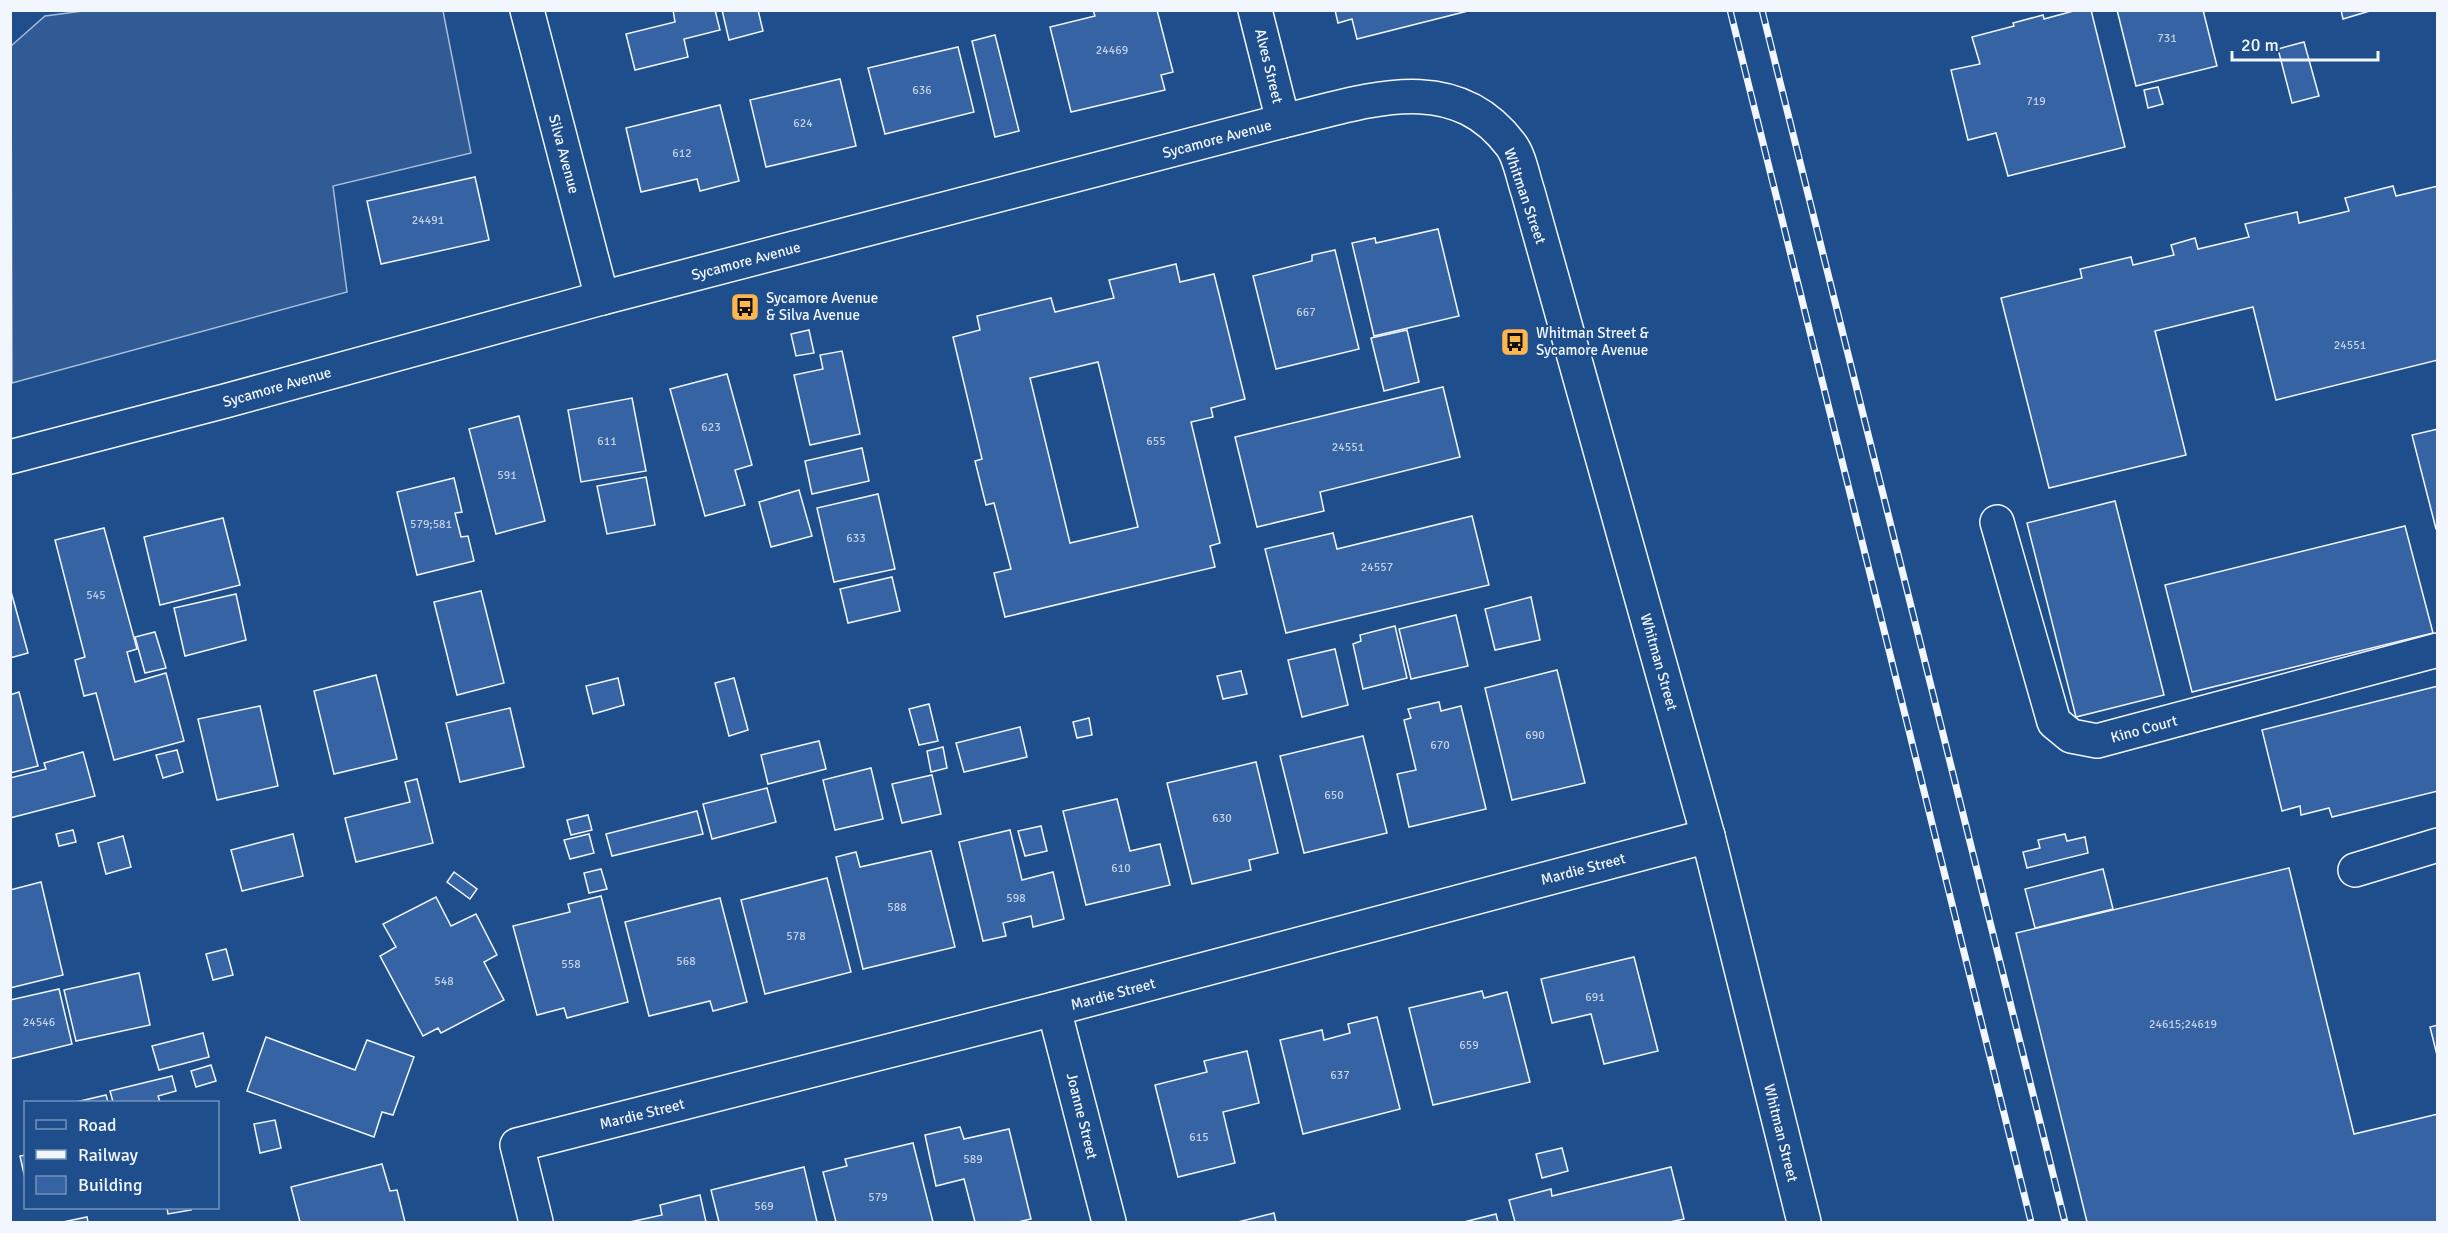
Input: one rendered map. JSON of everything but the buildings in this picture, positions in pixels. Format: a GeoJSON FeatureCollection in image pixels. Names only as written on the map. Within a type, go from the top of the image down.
{"type":"FeatureCollection","features":[{"type":"Feature","properties":{"kind":"street","name":"Silva Avenue"},"geometry":{"type":"LineString","coordinates":[[527,10],[602,298]]}},
{"type":"Feature","properties":{"kind":"street","name":"Alves Street"},"geometry":{"type":"LineString","coordinates":[[1255,10],[1283,122]]}},
{"type":"Feature","properties":{"kind":"street","name":"Sycamore Avenue"},"geometry":{"type":"LineString","coordinates":[[10,457],[602,298],[1389,96],[1432,96],[1459,104],[1483,116]]}},
{"type":"Feature","properties":{"kind":"street","name":"Whitman Street"},"geometry":{"type":"LineString","coordinates":[[1483,116],[1512,147],[1528,192],[1708,836],[1804,1222]]}},
{"type":"Feature","properties":{"kind":"street","name":"Kino Court"},"geometry":{"type":"LineString","coordinates":[[1997,522],[2054,722],[2071,736],[2097,741],[2438,650]]}},
{"type":"Feature","properties":{"kind":"street","name":"Mardie Street"},"geometry":{"type":"LineString","coordinates":[[536,1222],[517,1145],[1054,1010],[1708,836]]}},
{"type":"Feature","properties":{"kind":"street"},"geometry":{"type":"LineString","coordinates":[[2355,870],[2438,845]]}},
{"type":"Feature","properties":{"kind":"street","name":"Joanne Street"},"geometry":{"type":"LineString","coordinates":[[1054,1010],[1109,1222]]}},
{"type":"Feature","properties":{"kind":"shaded area"},"geometry":{"type":"Polygon","coordinates":[[[83,11],[443,11],[471,153],[333,186],[347,292],[12,383],[11,46],[45,16],[83,11]]]}},
{"type":"Feature","properties":{"kind":"railway"},"geometry":{"type":"LineString","coordinates":[[1730,10],[2031,1222]]}},
{"type":"Feature","properties":{"kind":"railway"},"geometry":{"type":"LineString","coordinates":[[1762,10],[2065,1222]]}},
{"type":"Feature","properties":{"kind":"place","name":"Sycamore Avenue & Silva Avenue"},"geometry":{"type":"Point","coordinates":[745,307]}},
{"type":"Feature","properties":{"kind":"place","name":"Whitman Street & Sycamore Avenue"},"geometry":{"type":"Point","coordinates":[1515,342]}}]}
